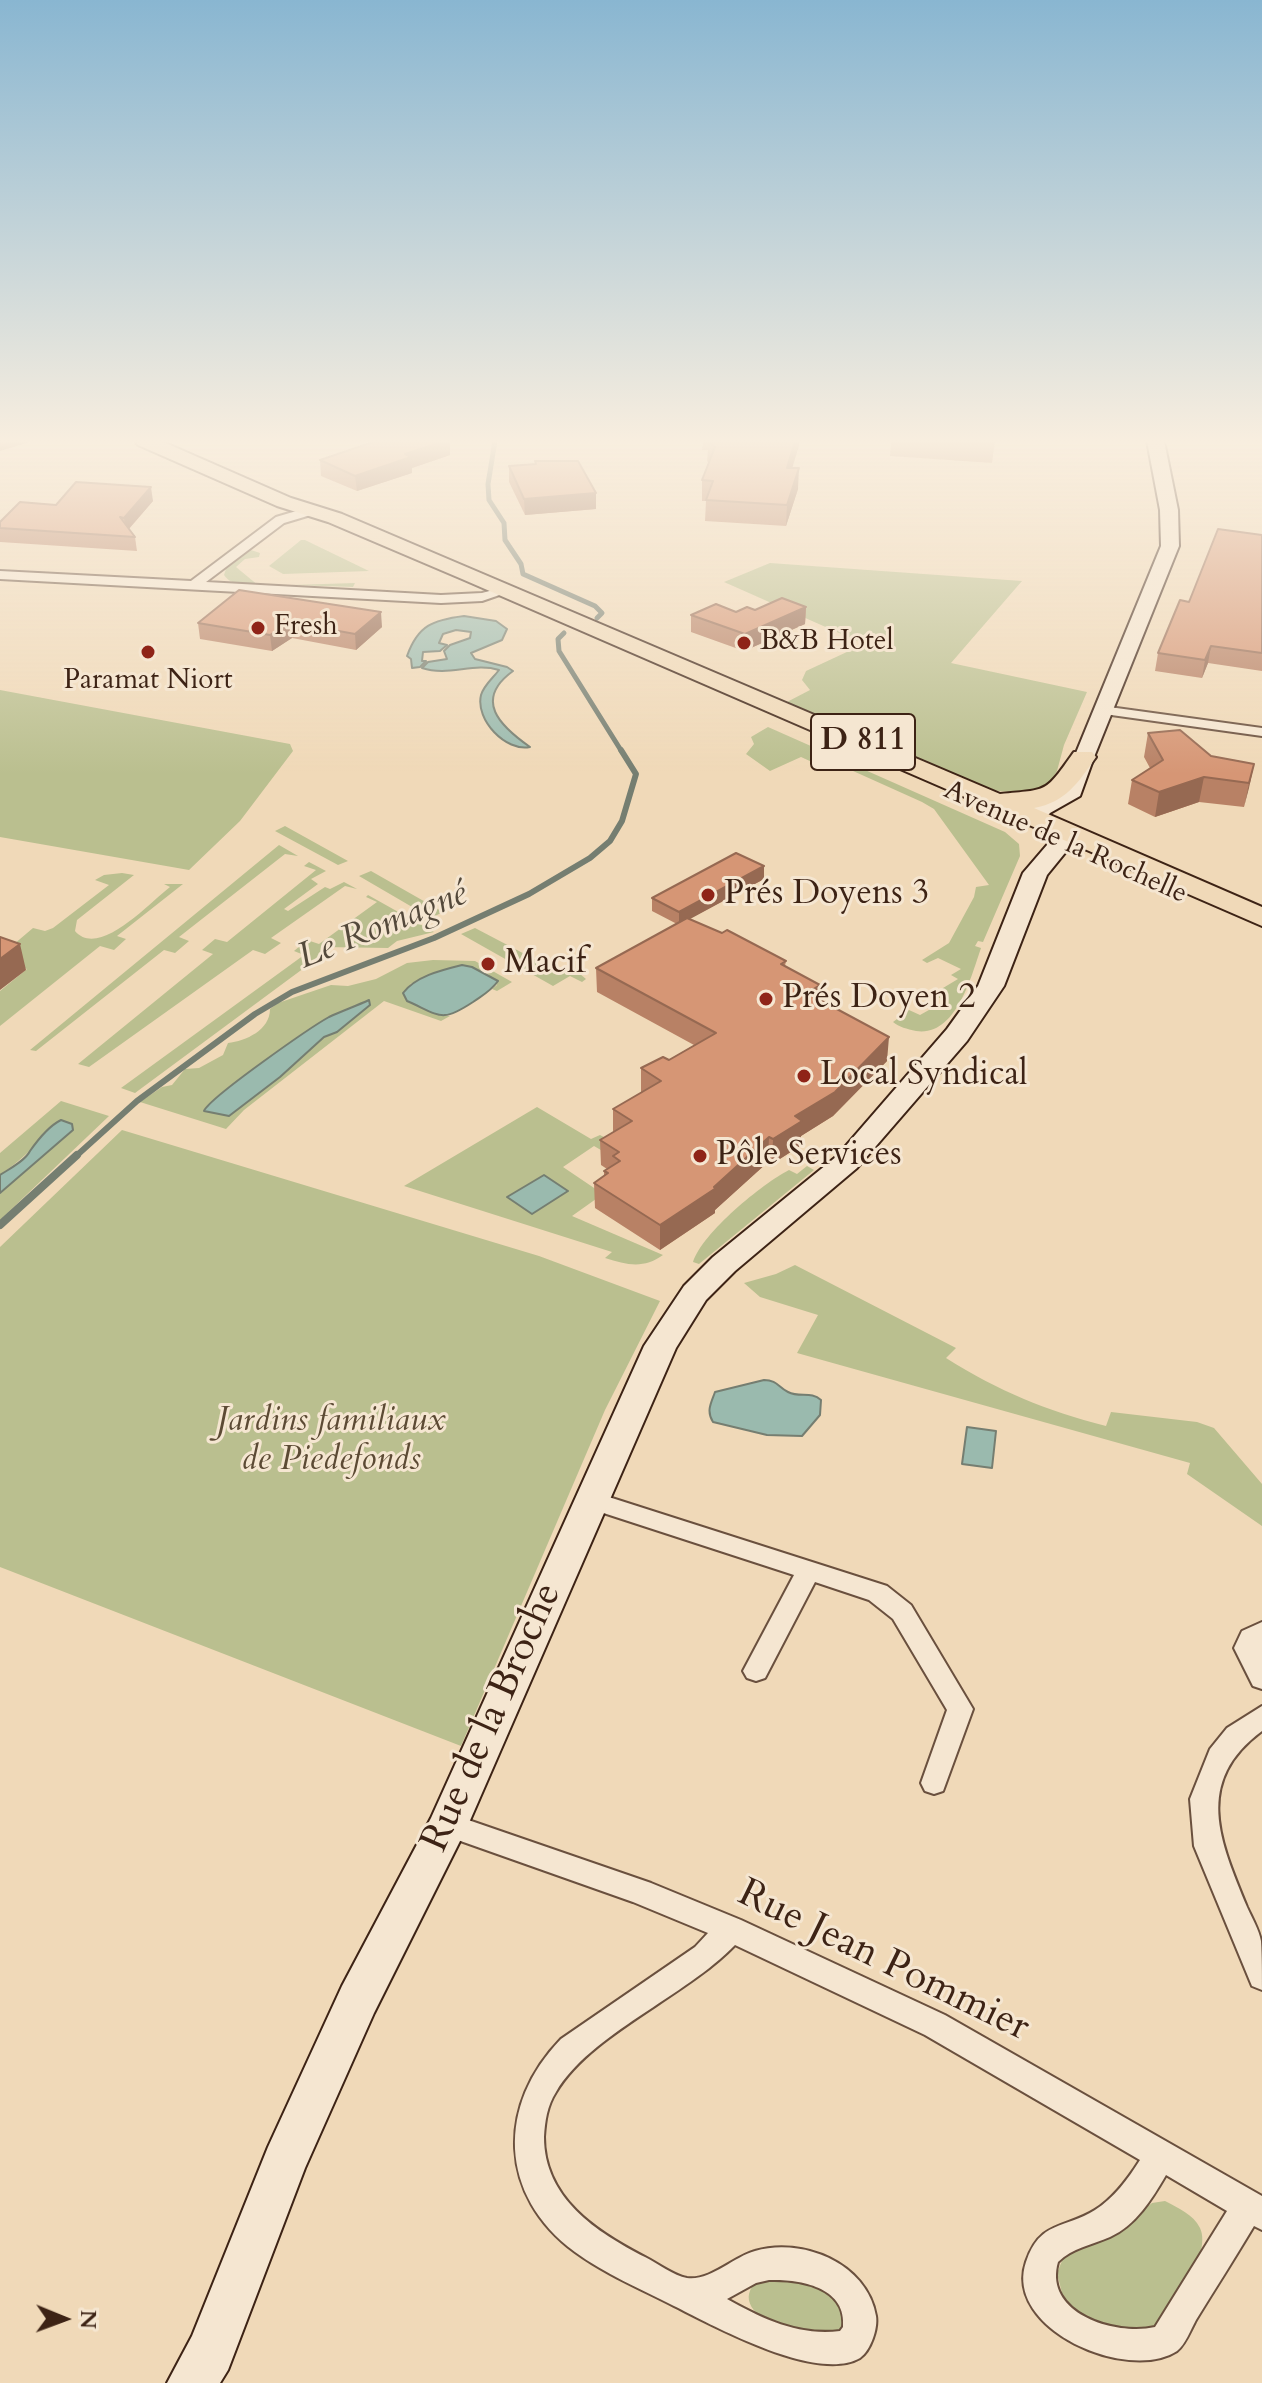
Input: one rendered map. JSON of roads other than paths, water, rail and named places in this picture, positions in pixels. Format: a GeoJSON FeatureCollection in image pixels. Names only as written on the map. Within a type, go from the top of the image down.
{"type":"FeatureCollection","features":[{"type":"Feature","properties":{"kind":"main road","name":"D 811"},"geometry":{"type":"LineString","coordinates":[[396,552],[470,582],[504,591]]}},
{"type":"Feature","properties":{"kind":"main road","name":"Avenue de la Rochelle"},"geometry":{"type":"LineString","coordinates":[[418,552],[739,693],[842,733],[985,797],[1034,824]]}},
{"type":"Feature","properties":{"kind":"main road","name":"Avenue de la Rochelle"},"geometry":{"type":"LineString","coordinates":[[739,693],[828,739],[1262,917]]}},
{"type":"Feature","properties":{"kind":"main road"},"geometry":{"type":"LineString","coordinates":[[985,797],[1030,801],[1053,795],[1061,790],[1083,757]]}},
{"type":"Feature","properties":{"kind":"main road","name":"Avenue de la Rochelle"},"geometry":{"type":"LineString","coordinates":[[1064,837],[1262,931]]}},
{"type":"Feature","properties":{"kind":"street"},"geometry":{"type":"LineString","coordinates":[[196,584],[237,552]]}},
{"type":"Feature","properties":{"kind":"street"},"geometry":{"type":"LineString","coordinates":[[971,1017],[980,977],[1019,877],[1034,824],[1042,808],[1072,791],[1083,757],[1167,552]]}},
{"type":"Feature","properties":{"kind":"street"},"geometry":{"type":"LineString","coordinates":[[0,575],[170,587],[196,584],[220,589],[441,599],[482,597],[504,591]]}},
{"type":"Feature","properties":{"kind":"street"},"geometry":{"type":"LineString","coordinates":[[1099,719],[1262,732]]}},
{"type":"Feature","properties":{"kind":"street"},"geometry":{"type":"LineString","coordinates":[[1064,837],[1068,818],[1092,758],[1099,719]]}},
{"type":"Feature","properties":{"kind":"street","name":"Rue de la Broche"},"geometry":{"type":"LineString","coordinates":[[204,2373],[284,2163],[358,2000],[448,1825],[660,1346],[677,1316],[724,1264],[863,1145],[971,1017],[991,986],[1035,873],[1064,837]]}},
{"type":"Feature","properties":{"kind":"street"},"geometry":{"type":"LineString","coordinates":[[590,1500],[878,1593],[892,1601],[957,1700],[960,1715],[934,1783]]}},
{"type":"Feature","properties":{"kind":"street"},"geometry":{"type":"LineString","coordinates":[[756,1671],[808,1571]]}},
{"type":"Feature","properties":{"kind":"street"},"geometry":{"type":"LineString","coordinates":[[1262,1632],[1251,1638],[1247,1648],[1262,1679]]}},
{"type":"Feature","properties":{"kind":"street"},"geometry":{"type":"LineString","coordinates":[[1262,1717],[1236,1736],[1219,1757],[1203,1799],[1208,1846],[1251,1924],[1262,1977]]}},
{"type":"Feature","properties":{"kind":"street","name":"Rue Jean Pommier"},"geometry":{"type":"LineString","coordinates":[[448,1825],[641,1892],[731,1929],[935,2025],[1255,2210]]}},
{"type":"Feature","properties":{"kind":"street"},"geometry":{"type":"LineString","coordinates":[[686,2294],[720,2286],[756,2266],[797,2265],[817,2270],[847,2287],[860,2314],[860,2328],[848,2347],[816,2349],[769,2337],[743,2326],[608,2256],[556,2217],[539,2192],[530,2163],[531,2109],[541,2084],[572,2049],[705,1956],[731,1929]]}},
{"type":"Feature","properties":{"kind":"street"},"geometry":{"type":"LineString","coordinates":[[1160,2155],[1145,2184],[1108,2221],[1049,2248],[1040,2266],[1039,2286],[1050,2306],[1070,2326],[1097,2340],[1136,2347],[1151,2346],[1166,2339],[1255,2210]]}},
{"type":"Feature","properties":{"kind":"waterway","name":"Le Romagné"},"geometry":{"type":"LineString","coordinates":[[513,552],[523,574],[595,606],[602,613],[597,618]]}},
{"type":"Feature","properties":{"kind":"waterway","name":"Le Romagné"},"geometry":{"type":"LineString","coordinates":[[564,633],[558,639],[559,651],[622,752]]}},
{"type":"Feature","properties":{"kind":"waterway","name":"Le Romagné"},"geometry":{"type":"LineString","coordinates":[[75,1157],[137,1101],[255,1014],[292,992],[434,938],[529,894],[590,858],[610,841],[622,821],[636,774],[621,750]]}},
{"type":"Feature","properties":{"kind":"waterway","name":"Le Romagné"},"geometry":{"type":"LineString","coordinates":[[0,1225],[77,1155]]}},
{"type":"Feature","properties":{"kind":"place","name":"Fresh"},"geometry":{"type":"Point","coordinates":[258,628]}},
{"type":"Feature","properties":{"kind":"place","name":"B&B Hotel"},"geometry":{"type":"Point","coordinates":[744,643]}},
{"type":"Feature","properties":{"kind":"place","name":"Paramat Niort"},"geometry":{"type":"Point","coordinates":[148,652]}},
{"type":"Feature","properties":{"kind":"place","name":"Prés Doyens 3"},"geometry":{"type":"Point","coordinates":[708,895]}},
{"type":"Feature","properties":{"kind":"place","name":"Macif"},"geometry":{"type":"Point","coordinates":[488,964]}},
{"type":"Feature","properties":{"kind":"place","name":"Prés Doyen 2"},"geometry":{"type":"Point","coordinates":[766,999]}},
{"type":"Feature","properties":{"kind":"place","name":"Local Syndical"},"geometry":{"type":"Point","coordinates":[804,1076]}},
{"type":"Feature","properties":{"kind":"place","name":"Pôle Services"},"geometry":{"type":"Point","coordinates":[700,1156]}},
{"type":"Feature","properties":{"kind":"park label","name":"Jardins familiaux de Piedefonds"},"geometry":{"type":"Point","coordinates":[331,1442]}}]}
